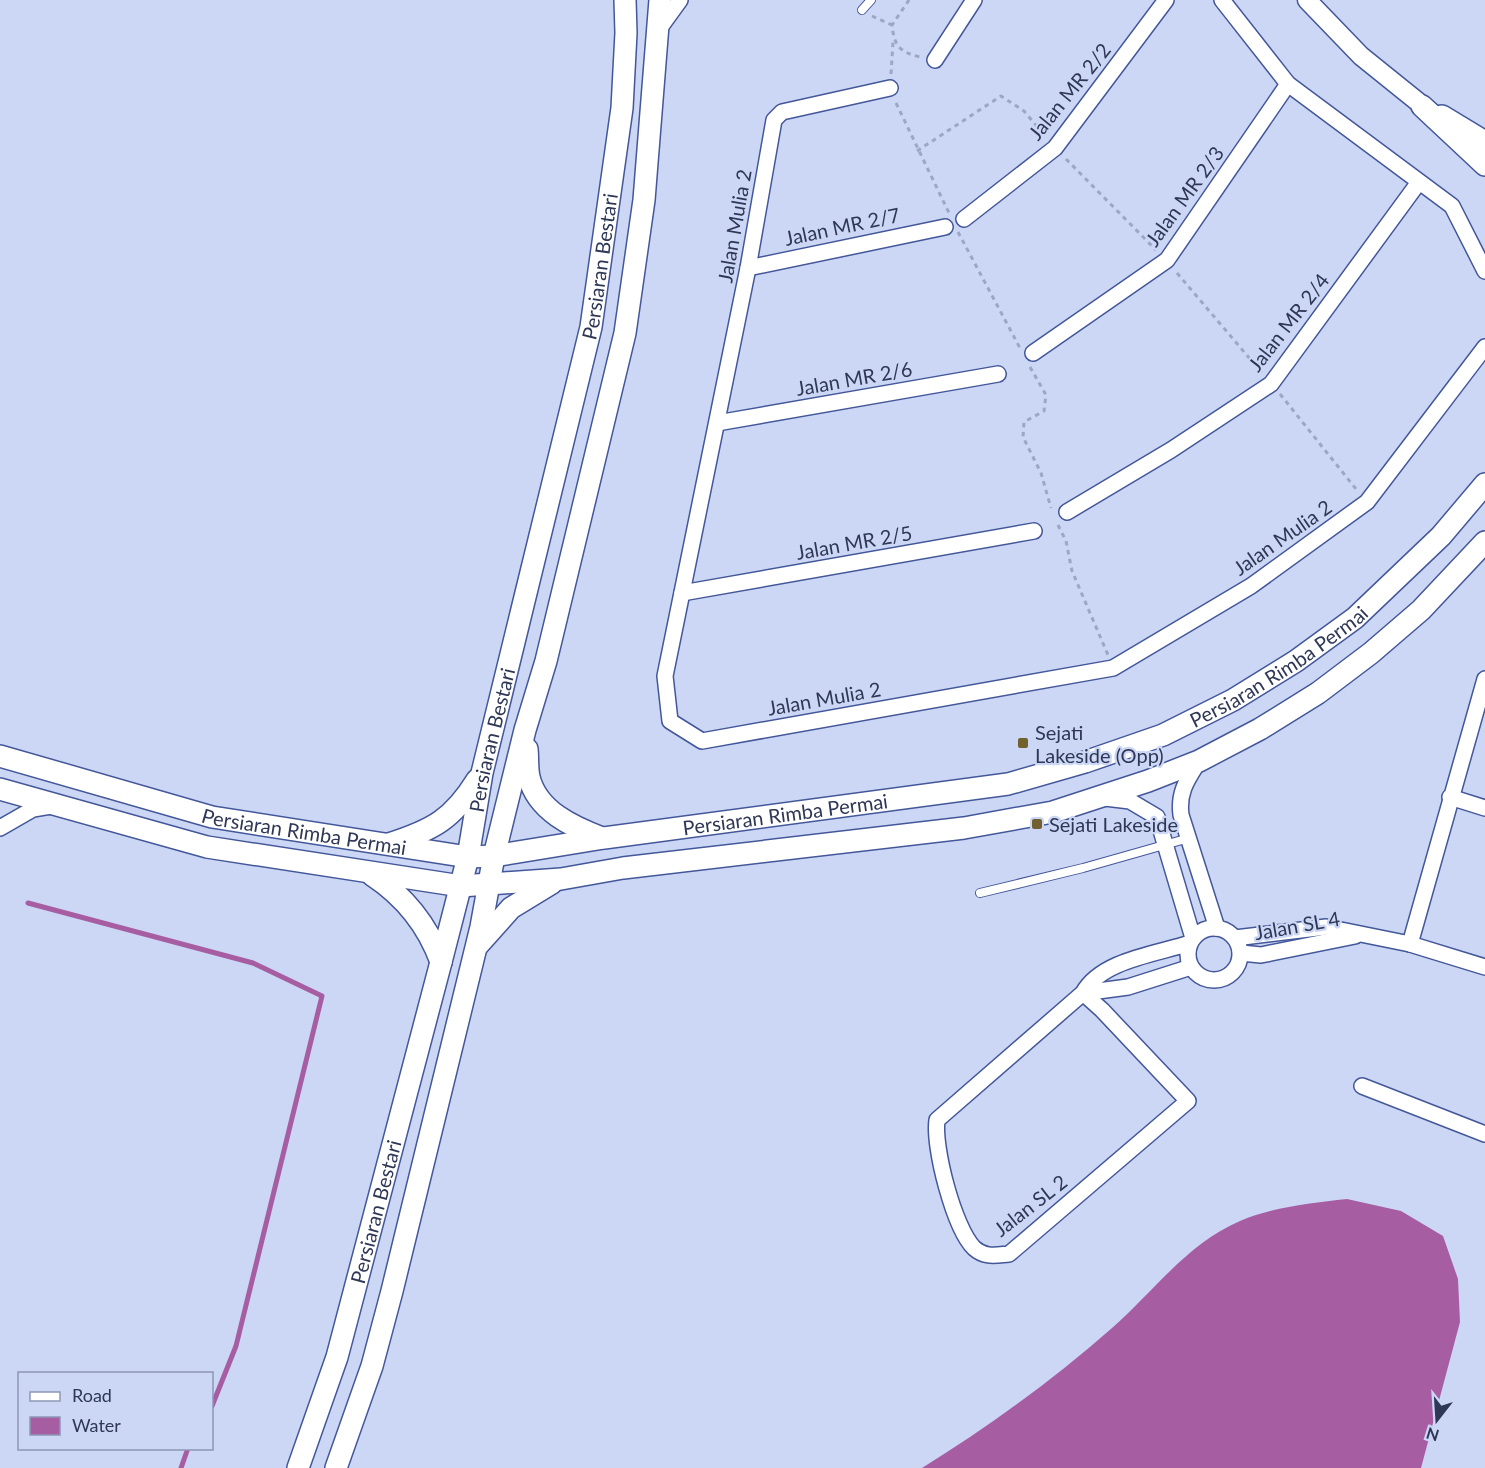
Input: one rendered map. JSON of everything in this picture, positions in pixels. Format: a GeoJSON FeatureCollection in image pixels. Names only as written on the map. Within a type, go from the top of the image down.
{"type":"FeatureCollection","features":[{"type":"Feature","properties":{"kind":"main road","name":"Persiaran Bestari"},"geometry":{"type":"LineString","coordinates":[[298,1468],[337,1357],[461,886],[482,773],[591,327],[622,108],[626,33],[625,0]]}},
{"type":"Feature","properties":{"kind":"main road","name":"Persiaran Bestari"},"geometry":{"type":"LineString","coordinates":[[336,1468],[372,1366],[386,1312],[476,947],[494,856],[525,730],[546,661],[626,333],[645,200],[660,0]]}},
{"type":"Feature","properties":{"kind":"main road"},"geometry":{"type":"LineString","coordinates":[[1422,106],[1466,129],[1485,142]]}},
{"type":"Feature","properties":{"kind":"main road"},"geometry":{"type":"LineString","coordinates":[[1422,106],[1485,165]]}},
{"type":"Feature","properties":{"kind":"main road","name":"Persiaran Rimba Permai"},"geometry":{"type":"LineString","coordinates":[[0,756],[212,817],[468,857],[494,856],[604,838],[1008,784],[1085,762],[1163,735],[1233,700],[1296,661],[1355,618],[1441,536],[1485,484]]}},
{"type":"Feature","properties":{"kind":"main road","name":"Persiaran Rimba Permai"},"geometry":{"type":"LineString","coordinates":[[0,789],[207,847],[461,886],[561,879],[623,868],[964,828],[1053,812],[1100,797],[1199,761],[1260,729],[1318,693],[1371,653],[1421,610],[1485,543]]}},
{"type":"Feature","properties":{"kind":"main road"},"geometry":{"type":"LineString","coordinates":[[525,730],[529,777],[535,792],[563,821],[604,838]]}},
{"type":"Feature","properties":{"kind":"main road"},"geometry":{"type":"LineString","coordinates":[[386,845],[444,822],[461,806],[482,773]]}},
{"type":"Feature","properties":{"kind":"main road"},"geometry":{"type":"LineString","coordinates":[[369,873],[387,885],[416,916],[427,931],[441,962]]}},
{"type":"Feature","properties":{"kind":"main road"},"geometry":{"type":"LineString","coordinates":[[476,947],[511,908],[561,879]]}},
{"type":"Feature","properties":{"kind":"street"},"geometry":{"type":"LineString","coordinates":[[626,33],[635,0]]}},
{"type":"Feature","properties":{"kind":"street"},"geometry":{"type":"LineString","coordinates":[[657,32],[680,0]]}},
{"type":"Feature","properties":{"kind":"street"},"geometry":{"type":"LineString","coordinates":[[934,60],[974,0]]}},
{"type":"Feature","properties":{"kind":"street","name":"Jalan MR 2/2"},"geometry":{"type":"LineString","coordinates":[[953,221],[1055,148],[1166,0]]}},
{"type":"Feature","properties":{"kind":"street"},"geometry":{"type":"LineString","coordinates":[[1222,0],[1288,84],[1452,206],[1485,271]]}},
{"type":"Feature","properties":{"kind":"street"},"geometry":{"type":"LineString","coordinates":[[1314,3],[1361,56],[1422,106],[1485,152]]}},
{"type":"Feature","properties":{"kind":"street","name":"Jalan MR 2/3"},"geometry":{"type":"LineString","coordinates":[[1029,355],[1167,260],[1288,84]]}},
{"type":"Feature","properties":{"kind":"street","name":"Jalan Mulia 2"},"geometry":{"type":"LineString","coordinates":[[890,88],[782,112],[774,120],[748,267],[665,676],[670,721],[702,741],[1113,668],[1251,586],[1367,502],[1485,347]]}},
{"type":"Feature","properties":{"kind":"street","name":"Jalan MR 2/4"},"geometry":{"type":"LineString","coordinates":[[1067,512],[1171,450],[1271,384],[1419,182]]}},
{"type":"Feature","properties":{"kind":"street","name":"Jalan MR 2/7"},"geometry":{"type":"LineString","coordinates":[[748,267],[953,221]]}},
{"type":"Feature","properties":{"kind":"street","name":"Jalan MR 2/6"},"geometry":{"type":"LineString","coordinates":[[717,423],[998,374]]}},
{"type":"Feature","properties":{"kind":"street","name":"Jalan MR 2/5"},"geometry":{"type":"LineString","coordinates":[[682,593],[1034,531]]}},
{"type":"Feature","properties":{"kind":"street"},"geometry":{"type":"LineString","coordinates":[[1410,944],[1485,679]]}},
{"type":"Feature","properties":{"kind":"street"},"geometry":{"type":"LineString","coordinates":[[1100,797],[1130,801],[1157,817],[1192,941],[1188,956],[1191,967],[1208,980],[1222,980],[1234,972],[1238,945],[1217,928],[1181,815],[1179,801],[1185,782],[1199,761]]}},
{"type":"Feature","properties":{"kind":"street"},"geometry":{"type":"LineString","coordinates":[[1450,797],[1485,808]]}},
{"type":"Feature","properties":{"kind":"street"},"geometry":{"type":"LineString","coordinates":[[0,828],[33,809],[57,806]]}},
{"type":"Feature","properties":{"kind":"street"},"geometry":{"type":"LineString","coordinates":[[1192,941],[1204,930],[1217,928]]}},
{"type":"Feature","properties":{"kind":"street","name":"Jalan SL 4"},"geometry":{"type":"LineString","coordinates":[[1238,945],[1261,955],[1360,935],[1410,944],[1485,967]]}},
{"type":"Feature","properties":{"kind":"street","name":"Jalan SL 2"},"geometry":{"type":"LineString","coordinates":[[1083,993],[1188,1101],[1009,1254],[988,1256],[974,1247],[957,1218],[936,1141],[937,1120],[1083,993],[1092,978],[1117,966],[1192,941]]}},
{"type":"Feature","properties":{"kind":"street"},"geometry":{"type":"LineString","coordinates":[[1083,993],[1128,987],[1191,967]]}},
{"type":"Feature","properties":{"kind":"street"},"geometry":{"type":"LineString","coordinates":[[1362,1086],[1485,1134]]}},
{"type":"Feature","properties":{"kind":"lane"},"geometry":{"type":"LineString","coordinates":[[862,10],[871,0]]}},
{"type":"Feature","properties":{"kind":"lane"},"geometry":{"type":"LineString","coordinates":[[980,892],[1190,838]]}},
{"type":"Feature","properties":{"kind":"path"},"geometry":{"type":"LineString","coordinates":[[909,0],[892,25],[890,88],[953,221],[1029,355]]}},
{"type":"Feature","properties":{"kind":"path"},"geometry":{"type":"LineString","coordinates":[[893,42],[904,53],[934,60]]}},
{"type":"Feature","properties":{"kind":"water"},"geometry":{"type":"Polygon","coordinates":[[[1347,1199],[1401,1211],[1443,1236],[1458,1279],[1460,1322],[1421,1468],[922,1468],[996,1419],[1067,1366],[1112,1328],[1187,1255],[1221,1230],[1266,1212],[1347,1199]]]}},
{"type":"Feature","properties":{"kind":"waterway"},"geometry":{"type":"LineString","coordinates":[[28,903],[253,963],[322,996],[236,1346],[213,1404]]}},
{"type":"Feature","properties":{"kind":"waterway"},"geometry":{"type":"LineString","coordinates":[[181,1468],[187,1450]]}},
{"type":"Feature","properties":{"kind":"place","name":"Sejati Lakeside (Opp)"},"geometry":{"type":"Point","coordinates":[1023,743]}},
{"type":"Feature","properties":{"kind":"place","name":"Sejati Lakeside"},"geometry":{"type":"Point","coordinates":[1037,824]}}]}
